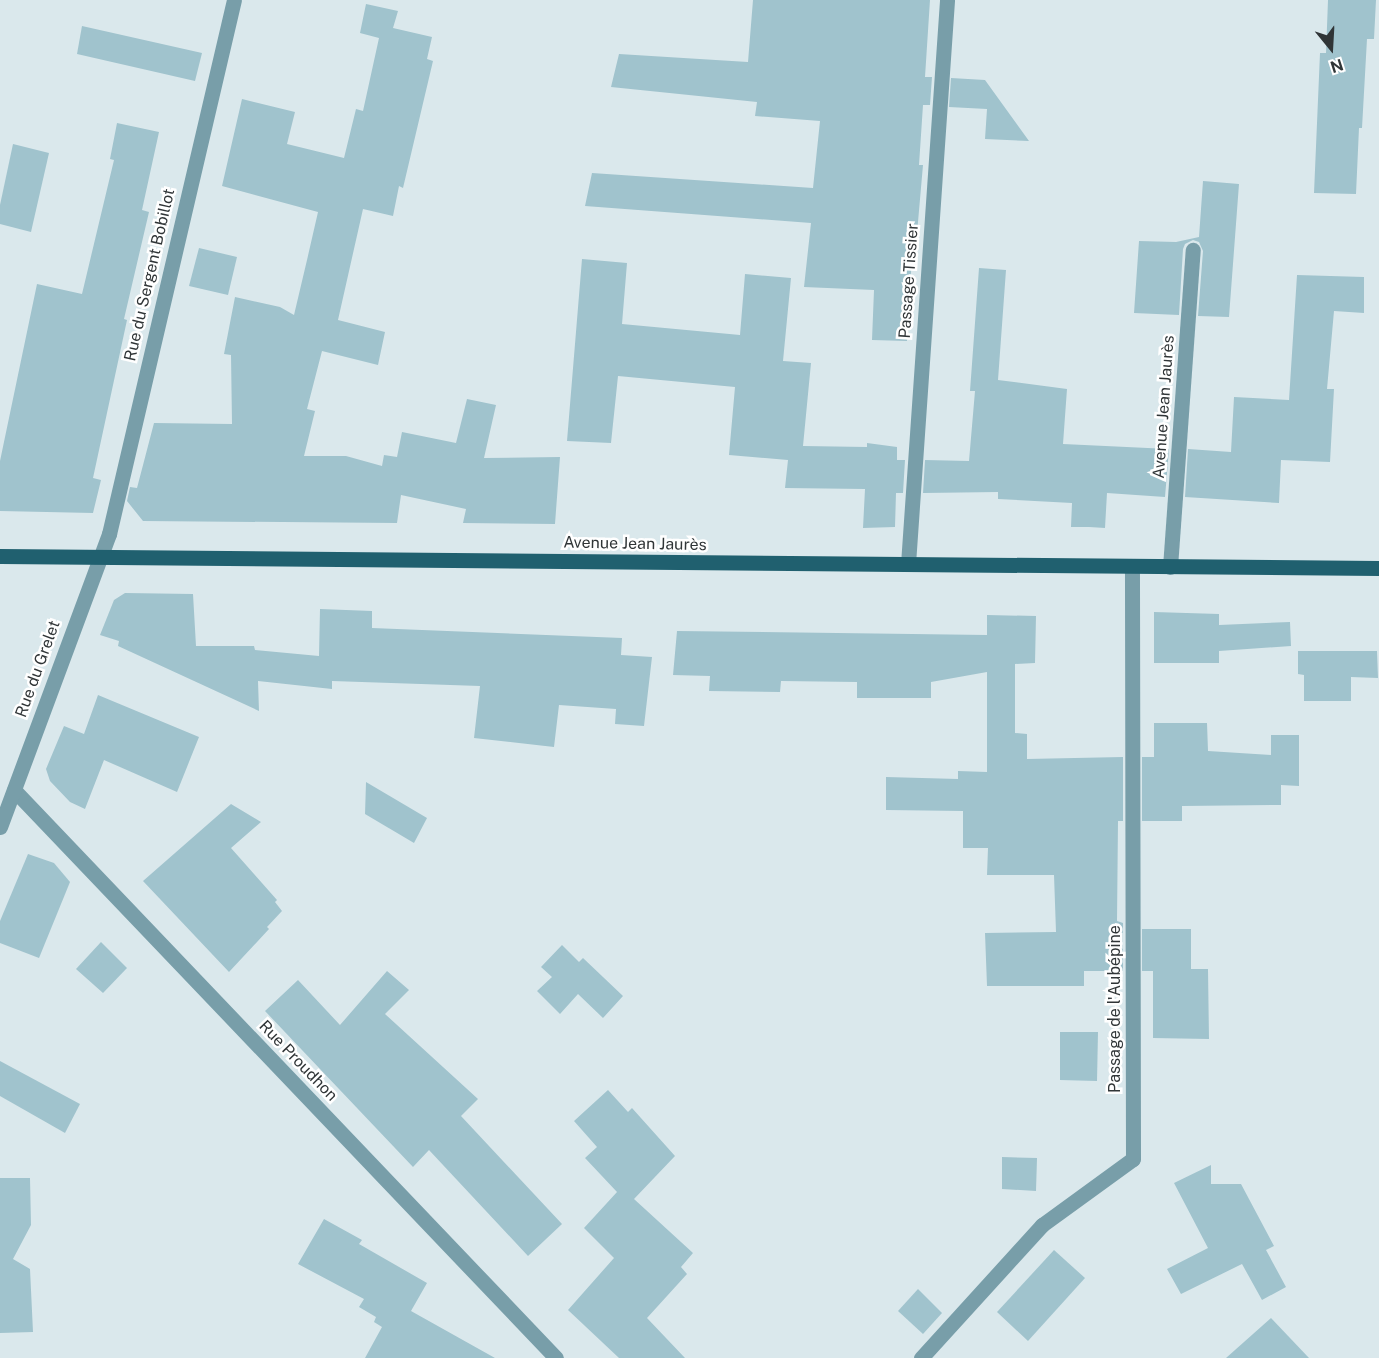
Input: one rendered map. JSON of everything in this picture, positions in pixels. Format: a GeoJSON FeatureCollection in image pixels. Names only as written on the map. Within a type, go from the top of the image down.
{"type":"FeatureCollection","features":[{"type":"Feature","properties":{"kind":"main road","name":"Avenue Jean Jaurès"},"geometry":{"type":"LineString","coordinates":[[0,556],[1379,568]]}},
{"type":"Feature","properties":{"kind":"street","name":"Rue du Sergent Bobillot"},"geometry":{"type":"LineString","coordinates":[[99,558],[109,534],[234,0]]}},
{"type":"Feature","properties":{"kind":"street","name":"Passage Tissier"},"geometry":{"type":"LineString","coordinates":[[908,564],[947,0]]}},
{"type":"Feature","properties":{"kind":"street","name":"Avenue Jean Jaurès"},"geometry":{"type":"LineString","coordinates":[[1170,567],[1193,250]]}},
{"type":"Feature","properties":{"kind":"street","name":"Rue du Grelet"},"geometry":{"type":"LineString","coordinates":[[0,828],[99,558]]}},
{"type":"Feature","properties":{"kind":"street"},"geometry":{"type":"LineString","coordinates":[[1379,561],[1379,568]]}},
{"type":"Feature","properties":{"kind":"street","name":"Passage de l'Aubépine"},"geometry":{"type":"LineString","coordinates":[[921,1358],[1042,1225],[1133,1159],[1132,566]]}},
{"type":"Feature","properties":{"kind":"street","name":"Rue Proudhon"},"geometry":{"type":"LineString","coordinates":[[14,790],[556,1358]]}},
{"type":"Feature","properties":{"kind":"building"},"geometry":{"type":"Polygon","coordinates":[[[753,0],[930,0],[925,77],[932,77],[930,105],[923,105],[919,165],[923,165],[915,256],[912,255],[907,341],[872,340],[874,290],[804,287],[811,223],[585,206],[592,173],[813,188],[820,121],[755,116],[757,102],[611,87],[619,54],[748,62],[753,0]]]}},
{"type":"Feature","properties":{"kind":"building"},"geometry":{"type":"Polygon","coordinates":[[[1328,0],[1376,0],[1374,39],[1367,39],[1356,194],[1314,193],[1320,53],[1326,53],[1328,0]]]}},
{"type":"Feature","properties":{"kind":"building"},"geometry":{"type":"Polygon","coordinates":[[[366,4],[398,11],[393,28],[432,37],[427,59],[433,61],[403,188],[399,186],[393,216],[363,209],[338,320],[385,332],[378,365],[322,351],[307,409],[315,411],[304,456],[346,456],[382,466],[384,455],[397,457],[402,432],[456,443],[467,399],[496,405],[484,458],[560,457],[555,524],[463,523],[466,509],[401,495],[397,523],[143,521],[127,501],[130,487],[137,488],[154,423],[232,424],[231,355],[224,354],[235,297],[280,307],[294,315],[307,260],[318,212],[222,186],[242,99],[295,112],[287,144],[344,158],[356,109],[363,111],[379,38],[360,33],[366,4]]]}},
{"type":"Feature","properties":{"kind":"building"},"geometry":{"type":"Polygon","coordinates":[[[82,26],[202,53],[195,81],[77,54],[82,26]]]}},
{"type":"Feature","properties":{"kind":"building"},"geometry":{"type":"Polygon","coordinates":[[[951,78],[985,80],[1029,141],[985,139],[987,109],[949,107],[951,78]]]}},
{"type":"Feature","properties":{"kind":"building"},"geometry":{"type":"Polygon","coordinates":[[[117,123],[159,132],[142,210],[149,212],[124,319],[127,320],[93,478],[101,480],[93,513],[0,511],[0,461],[37,284],[82,294],[114,160],[110,159],[117,123]]]}},
{"type":"Feature","properties":{"kind":"building"},"geometry":{"type":"Polygon","coordinates":[[[13,144],[49,153],[31,232],[0,224],[0,205],[13,144]]]}},
{"type":"Feature","properties":{"kind":"building"},"geometry":{"type":"Polygon","coordinates":[[[1203,181],[1239,184],[1229,317],[1198,316],[1203,251],[1199,242],[1193,240],[1185,244],[1183,249],[1179,315],[1134,313],[1139,241],[1176,242],[1199,237],[1203,181]]]}},
{"type":"Feature","properties":{"kind":"building"},"geometry":{"type":"Polygon","coordinates":[[[199,248],[237,257],[228,295],[189,286],[199,248]]]}},
{"type":"Feature","properties":{"kind":"building"},"geometry":{"type":"Polygon","coordinates":[[[582,259],[627,263],[622,324],[740,335],[745,274],[791,278],[783,361],[811,363],[803,446],[867,447],[867,443],[897,447],[897,460],[905,460],[903,493],[896,493],[895,527],[863,528],[865,489],[785,488],[788,460],[729,455],[735,387],[618,376],[611,443],[567,441],[582,259]]]}},
{"type":"Feature","properties":{"kind":"building"},"geometry":{"type":"Polygon","coordinates":[[[979,268],[1006,270],[998,380],[1067,389],[1063,444],[1169,449],[1165,497],[1107,493],[1105,528],[1071,527],[1072,503],[998,499],[998,492],[923,493],[925,460],[969,461],[975,391],[970,391],[979,268]]]}},
{"type":"Feature","properties":{"kind":"building"},"geometry":{"type":"Polygon","coordinates":[[[1297,275],[1364,277],[1364,313],[1334,311],[1327,389],[1334,389],[1330,462],[1281,460],[1279,503],[1185,497],[1188,449],[1231,452],[1234,397],[1289,400],[1297,275]]]}},
{"type":"Feature","properties":{"kind":"building"},"geometry":{"type":"Polygon","coordinates":[[[125,593],[193,594],[196,646],[254,646],[255,650],[319,656],[320,609],[372,611],[372,628],[622,638],[621,655],[652,657],[644,726],[615,724],[616,709],[559,705],[554,747],[474,738],[480,686],[332,681],[332,689],[258,681],[259,711],[118,646],[119,641],[100,635],[114,600],[125,593]]]}},
{"type":"Feature","properties":{"kind":"building"},"geometry":{"type":"Polygon","coordinates":[[[1154,612],[1219,614],[1219,625],[1290,622],[1291,646],[1219,651],[1219,663],[1154,663],[1154,612]]]}},
{"type":"Feature","properties":{"kind":"building"},"geometry":{"type":"Polygon","coordinates":[[[987,615],[1036,616],[1035,663],[1015,664],[1015,733],[1027,734],[1027,759],[1123,757],[1123,821],[1118,821],[1117,921],[1123,923],[1123,971],[1084,971],[1084,986],[987,986],[985,933],[1056,932],[1054,875],[987,875],[988,848],[963,848],[963,811],[886,810],[886,777],[958,779],[958,771],[987,772],[987,672],[931,682],[931,698],[857,698],[857,682],[781,681],[780,692],[709,691],[710,676],[673,675],[677,631],[987,635],[987,615]]]}},
{"type":"Feature","properties":{"kind":"building"},"geometry":{"type":"Polygon","coordinates":[[[1298,651],[1377,651],[1378,678],[1351,677],[1351,701],[1304,701],[1304,675],[1298,674],[1298,651]]]}},
{"type":"Feature","properties":{"kind":"building"},"geometry":{"type":"Polygon","coordinates":[[[98,695],[199,737],[177,792],[104,760],[85,809],[70,802],[50,781],[46,769],[64,726],[84,734],[98,695]]]}},
{"type":"Feature","properties":{"kind":"building"},"geometry":{"type":"Polygon","coordinates":[[[1154,723],[1207,723],[1208,751],[1271,755],[1271,735],[1299,735],[1299,786],[1281,785],[1281,805],[1182,806],[1182,821],[1142,821],[1142,757],[1154,757],[1154,723]]]}},
{"type":"Feature","properties":{"kind":"building"},"geometry":{"type":"Polygon","coordinates":[[[366,782],[427,818],[414,843],[365,814],[366,782]]]}},
{"type":"Feature","properties":{"kind":"building"},"geometry":{"type":"Polygon","coordinates":[[[231,804],[261,822],[231,848],[277,900],[275,902],[282,911],[267,927],[269,929],[229,972],[143,881],[231,804]]]}},
{"type":"Feature","properties":{"kind":"building"},"geometry":{"type":"Polygon","coordinates":[[[28,854],[54,863],[70,882],[39,958],[0,943],[0,921],[28,854]]]}},
{"type":"Feature","properties":{"kind":"building"},"geometry":{"type":"Polygon","coordinates":[[[1142,929],[1191,929],[1191,969],[1208,969],[1209,1039],[1153,1038],[1153,971],[1142,971],[1142,929]]]}},
{"type":"Feature","properties":{"kind":"building"},"geometry":{"type":"Polygon","coordinates":[[[101,942],[127,968],[103,993],[76,969],[101,942]]]}},
{"type":"Feature","properties":{"kind":"building"},"geometry":{"type":"Polygon","coordinates":[[[562,945],[579,962],[583,958],[623,996],[603,1018],[578,994],[560,1014],[537,991],[552,977],[541,967],[562,945]]]}},
{"type":"Feature","properties":{"kind":"building"},"geometry":{"type":"Polygon","coordinates":[[[387,971],[409,990],[385,1014],[478,1099],[461,1116],[562,1224],[528,1256],[429,1150],[413,1167],[265,1011],[298,980],[340,1025],[387,971]]]}},
{"type":"Feature","properties":{"kind":"building"},"geometry":{"type":"Polygon","coordinates":[[[1060,1032],[1098,1032],[1097,1081],[1060,1080],[1060,1032]]]}},
{"type":"Feature","properties":{"kind":"building"},"geometry":{"type":"Polygon","coordinates":[[[0,1061],[80,1104],[65,1133],[0,1096],[0,1061]]]}},
{"type":"Feature","properties":{"kind":"building"},"geometry":{"type":"Polygon","coordinates":[[[608,1090],[628,1112],[632,1108],[675,1156],[634,1199],[693,1253],[681,1267],[687,1274],[647,1318],[685,1358],[619,1358],[568,1310],[614,1258],[584,1228],[617,1192],[585,1158],[597,1147],[574,1121],[608,1090]]]}},
{"type":"Feature","properties":{"kind":"building"},"geometry":{"type":"Polygon","coordinates":[[[1002,1157],[1037,1158],[1036,1191],[1002,1189],[1002,1157]]]}},
{"type":"Feature","properties":{"kind":"building"},"geometry":{"type":"Polygon","coordinates":[[[1211,1165],[1211,1184],[1241,1184],[1274,1246],[1266,1250],[1286,1287],[1262,1300],[1242,1264],[1181,1294],[1167,1269],[1208,1248],[1174,1183],[1211,1165]]]}},
{"type":"Feature","properties":{"kind":"building"},"geometry":{"type":"Polygon","coordinates":[[[0,1178],[30,1178],[31,1225],[13,1259],[30,1269],[33,1332],[0,1333],[0,1178]]]}},
{"type":"Feature","properties":{"kind":"building"},"geometry":{"type":"Polygon","coordinates":[[[324,1219],[362,1240],[359,1244],[427,1283],[411,1311],[495,1358],[365,1358],[382,1327],[374,1322],[376,1317],[359,1307],[364,1299],[298,1264],[324,1219]]]}},
{"type":"Feature","properties":{"kind":"building"},"geometry":{"type":"Polygon","coordinates":[[[1054,1250],[1085,1278],[1028,1341],[997,1312],[1054,1250]]]}},
{"type":"Feature","properties":{"kind":"building"},"geometry":{"type":"Polygon","coordinates":[[[918,1289],[942,1313],[923,1334],[898,1311],[918,1289]]]}},
{"type":"Feature","properties":{"kind":"building"},"geometry":{"type":"Polygon","coordinates":[[[1271,1318],[1309,1358],[1226,1358],[1271,1318]]]}}]}
